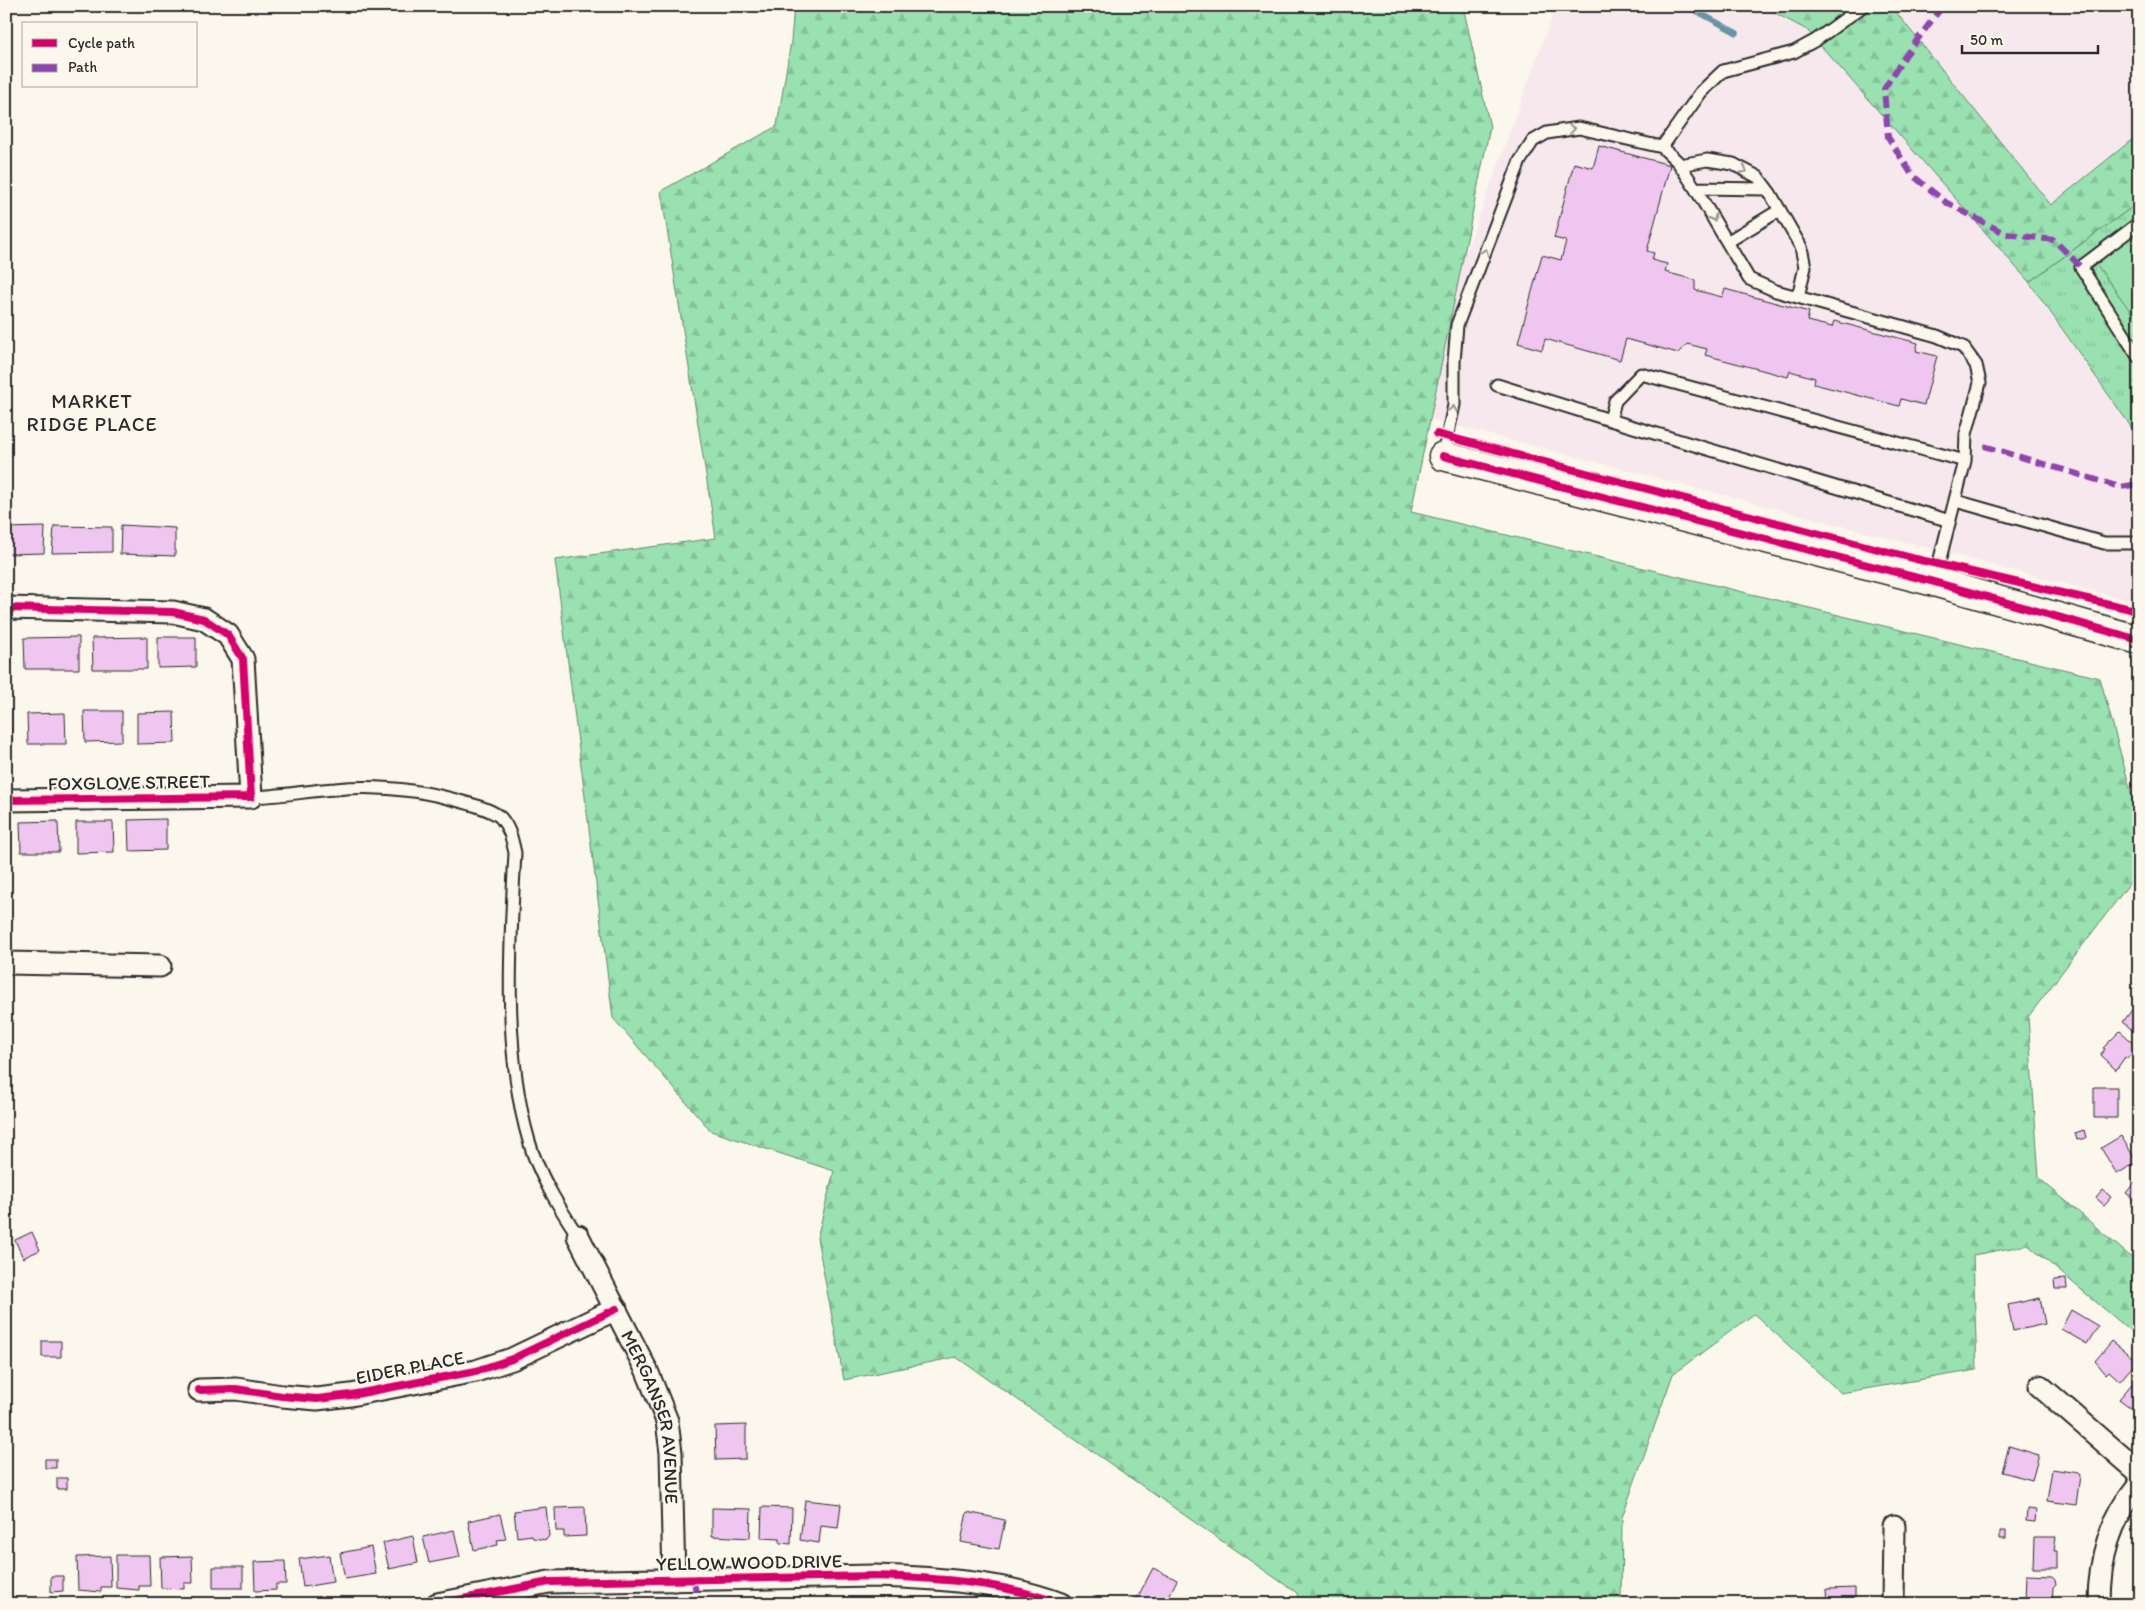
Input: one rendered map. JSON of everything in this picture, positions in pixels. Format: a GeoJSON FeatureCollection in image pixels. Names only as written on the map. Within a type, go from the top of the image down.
{"type":"FeatureCollection","features":[{"type":"Feature","properties":{"kind":"street"},"geometry":{"type":"LineString","coordinates":[[1443,456],[1934,582],[2139,640]]}},
{"type":"Feature","properties":{"kind":"street"},"geometry":{"type":"LineString","coordinates":[[6,608],[173,612],[204,619],[228,635],[243,659],[251,797]]}},
{"type":"Feature","properties":{"kind":"street","name":"FOXGLOVE STREET"},"geometry":{"type":"LineString","coordinates":[[6,800],[251,797]]}},
{"type":"Feature","properties":{"kind":"street"},"geometry":{"type":"LineString","coordinates":[[6,963],[160,966]]}},
{"type":"Feature","properties":{"kind":"street","name":"MERGANSER AVENUE"},"geometry":{"type":"LineString","coordinates":[[578,1236],[655,1388],[667,1421],[671,1453],[674,1580]]}},
{"type":"Feature","properties":{"kind":"street","name":"EIDER PLACE"},"geometry":{"type":"LineString","coordinates":[[199,1390],[236,1389],[316,1399],[352,1395],[476,1371],[512,1359],[616,1309]]}},
{"type":"Feature","properties":{"kind":"street"},"geometry":{"type":"LineString","coordinates":[[2040,1386],[2139,1472]]}},
{"type":"Feature","properties":{"kind":"street"},"geometry":{"type":"LineString","coordinates":[[2099,1604],[2102,1561],[2108,1536],[2121,1509],[2139,1484]]}},
{"type":"Feature","properties":{"kind":"street"},"geometry":{"type":"LineString","coordinates":[[1893,1604],[1894,1526]]}},
{"type":"Feature","properties":{"kind":"street","name":"YELLOW WOOD DRIVE"},"geometry":{"type":"LineString","coordinates":[[437,1604],[536,1584],[847,1576],[919,1578],[999,1586],[1061,1604]]}},
{"type":"Feature","properties":{"kind":"lane"},"geometry":{"type":"LineString","coordinates":[[1662,147],[1701,92],[1723,70],[1794,52],[1816,40],[1863,6]]}},
{"type":"Feature","properties":{"kind":"lane"},"geometry":{"type":"LineString","coordinates":[[1443,456],[1454,405],[1454,362],[1457,325],[1520,161],[1533,141],[1547,133],[1579,128],[1662,147],[1680,165],[1749,279],[1776,291],[1937,336],[1963,347],[1976,365],[1980,383],[1966,434],[1965,461],[1934,582]]}},
{"type":"Feature","properties":{"kind":"lane"},"geometry":{"type":"LineString","coordinates":[[1680,165],[1707,160],[1733,164],[1758,177],[1802,246],[1805,267],[1798,297]]}},
{"type":"Feature","properties":{"kind":"lane"},"geometry":{"type":"LineString","coordinates":[[1695,188],[1767,189]]}},
{"type":"Feature","properties":{"kind":"lane"},"geometry":{"type":"LineString","coordinates":[[1726,242],[1780,210]]}},
{"type":"Feature","properties":{"kind":"lane"},"geometry":{"type":"LineString","coordinates":[[2139,224],[2081,267],[2139,358]]}},
{"type":"Feature","properties":{"kind":"lane"},"geometry":{"type":"LineString","coordinates":[[1610,420],[1615,401],[1640,374],[1965,461]]}},
{"type":"Feature","properties":{"kind":"lane"},"geometry":{"type":"LineString","coordinates":[[1497,386],[1950,521]]}},
{"type":"Feature","properties":{"kind":"lane"},"geometry":{"type":"LineString","coordinates":[[1956,501],[2104,543],[2139,543]]}},
{"type":"Feature","properties":{"kind":"lane"},"geometry":{"type":"LineString","coordinates":[[251,797],[282,796],[335,788],[384,787],[442,796],[474,805],[500,817],[511,832],[515,853],[511,996],[519,1098],[529,1142],[546,1181],[578,1236]]}},
{"type":"Feature","properties":{"kind":"shaded area"},"geometry":{"type":"Polygon","coordinates":[[[1556,6],[1829,6],[2139,438],[2139,603],[1407,413],[1556,6]]]}},
{"type":"Feature","properties":{"kind":"shaded area"},"geometry":{"type":"Polygon","coordinates":[[[1891,6],[2139,6],[2139,134],[2051,205],[1891,6]]]}},
{"type":"Feature","properties":{"kind":"green space"},"geometry":{"type":"Polygon","coordinates":[[[794,6],[1463,6],[1490,127],[1411,512],[2100,678],[2139,821],[2139,871],[2028,1017],[2039,1178],[2139,1264],[2139,1338],[2028,1245],[1973,1255],[1977,1370],[1841,1393],[1754,1314],[1673,1374],[1622,1517],[1621,1604],[1299,1604],[1297,1593],[956,1357],[844,1380],[817,1238],[834,1171],[711,1131],[613,1018],[555,560],[716,538],[661,191],[777,126],[791,41],[794,6]]]}},
{"type":"Feature","properties":{"kind":"green space"},"geometry":{"type":"Polygon","coordinates":[[[1762,6],[1891,6],[2051,205],[2139,134],[2139,202],[2029,282],[1807,30],[1762,6]]]}},
{"type":"Feature","properties":{"kind":"green space"},"geometry":{"type":"Polygon","coordinates":[[[2139,202],[2139,438],[2029,282],[2139,202]]]}},
{"type":"Feature","properties":{"kind":"green space"},"geometry":{"type":"Polygon","coordinates":[[[2139,229],[2139,323],[2094,261],[2139,229]]]}},
{"type":"Feature","properties":{"kind":"building"},"geometry":{"type":"Polygon","coordinates":[[[1599,146],[1670,165],[1647,251],[1654,253],[1652,260],[1667,264],[1665,272],[1695,280],[1695,290],[1722,297],[1725,289],[1809,312],[1807,321],[1832,327],[1834,321],[1918,343],[1916,351],[1937,356],[1924,405],[1901,399],[1899,406],[1814,384],[1815,378],[1790,371],[1788,377],[1705,355],[1707,349],[1687,344],[1678,353],[1626,339],[1620,360],[1545,339],[1542,350],[1518,343],[1542,255],[1561,260],[1566,241],[1554,238],[1574,163],[1593,168],[1599,146]]]}},
{"type":"Feature","properties":{"kind":"building"},"geometry":{"type":"Polygon","coordinates":[[[121,525],[175,528],[175,556],[120,554],[121,525]]]}},
{"type":"Feature","properties":{"kind":"building"},"geometry":{"type":"Polygon","coordinates":[[[54,526],[112,527],[112,552],[52,553],[54,526]]]}},
{"type":"Feature","properties":{"kind":"building"},"geometry":{"type":"Polygon","coordinates":[[[45,527],[44,553],[6,554],[6,528],[45,527]]]}},
{"type":"Feature","properties":{"kind":"building"},"geometry":{"type":"Polygon","coordinates":[[[6,637],[8,637],[9,667],[6,667],[6,637]]]}},
{"type":"Feature","properties":{"kind":"building"},"geometry":{"type":"Polygon","coordinates":[[[79,637],[79,669],[25,669],[24,638],[79,637]]]}},
{"type":"Feature","properties":{"kind":"building"},"geometry":{"type":"Polygon","coordinates":[[[147,637],[147,669],[93,669],[92,638],[147,637]]]}},
{"type":"Feature","properties":{"kind":"building"},"geometry":{"type":"Polygon","coordinates":[[[158,637],[196,637],[196,667],[158,668],[158,637]]]}},
{"type":"Feature","properties":{"kind":"building"},"geometry":{"type":"Polygon","coordinates":[[[6,711],[11,711],[12,742],[6,742],[6,711]]]}},
{"type":"Feature","properties":{"kind":"building"},"geometry":{"type":"Polygon","coordinates":[[[84,711],[122,711],[122,741],[85,742],[84,711]]]}},
{"type":"Feature","properties":{"kind":"building"},"geometry":{"type":"Polygon","coordinates":[[[174,712],[175,743],[137,744],[137,713],[174,712]]]}},
{"type":"Feature","properties":{"kind":"building"},"geometry":{"type":"Polygon","coordinates":[[[65,713],[66,744],[28,744],[27,714],[65,713]]]}},
{"type":"Feature","properties":{"kind":"building"},"geometry":{"type":"Polygon","coordinates":[[[166,819],[166,850],[129,851],[128,820],[166,819]]]}},
{"type":"Feature","properties":{"kind":"building"},"geometry":{"type":"Polygon","coordinates":[[[58,821],[59,852],[21,852],[20,822],[58,821]]]}},
{"type":"Feature","properties":{"kind":"building"},"geometry":{"type":"Polygon","coordinates":[[[76,822],[113,822],[114,852],[76,853],[76,822]]]}},
{"type":"Feature","properties":{"kind":"building"},"geometry":{"type":"Polygon","coordinates":[[[6,823],[9,823],[9,854],[6,854],[6,823]]]}},
{"type":"Feature","properties":{"kind":"building"},"geometry":{"type":"Polygon","coordinates":[[[2137,1003],[2139,1004],[2139,1036],[2123,1022],[2137,1003]]]}},
{"type":"Feature","properties":{"kind":"building"},"geometry":{"type":"Polygon","coordinates":[[[2120,1031],[2138,1047],[2127,1059],[2125,1057],[2116,1070],[2100,1055],[2105,1049],[2103,1048],[2120,1031]]]}},
{"type":"Feature","properties":{"kind":"building"},"geometry":{"type":"Polygon","coordinates":[[[2094,1087],[2117,1087],[2117,1118],[2094,1118],[2094,1087]]]}},
{"type":"Feature","properties":{"kind":"building"},"geometry":{"type":"Polygon","coordinates":[[[2084,1130],[2086,1138],[2077,1140],[2075,1133],[2084,1130]]]}},
{"type":"Feature","properties":{"kind":"building"},"geometry":{"type":"Polygon","coordinates":[[[2121,1136],[2137,1162],[2117,1174],[2101,1148],[2121,1136]]]}},
{"type":"Feature","properties":{"kind":"building"},"geometry":{"type":"Polygon","coordinates":[[[2139,1177],[2139,1204],[2126,1193],[2139,1177]]]}},
{"type":"Feature","properties":{"kind":"building"},"geometry":{"type":"Polygon","coordinates":[[[2103,1190],[2111,1197],[2104,1205],[2096,1198],[2103,1190]]]}},
{"type":"Feature","properties":{"kind":"building"},"geometry":{"type":"Polygon","coordinates":[[[32,1232],[40,1250],[23,1258],[15,1240],[32,1232]]]}},
{"type":"Feature","properties":{"kind":"building"},"geometry":{"type":"Polygon","coordinates":[[[2066,1279],[2067,1289],[2055,1289],[2054,1280],[2066,1279]]]}},
{"type":"Feature","properties":{"kind":"building"},"geometry":{"type":"Polygon","coordinates":[[[2040,1298],[2045,1324],[2013,1331],[2008,1305],[2040,1298]]]}},
{"type":"Feature","properties":{"kind":"building"},"geometry":{"type":"Polygon","coordinates":[[[2071,1310],[2098,1326],[2087,1344],[2061,1329],[2071,1310]]]}},
{"type":"Feature","properties":{"kind":"building"},"geometry":{"type":"Polygon","coordinates":[[[42,1341],[61,1341],[61,1357],[42,1357],[42,1341]]]}},
{"type":"Feature","properties":{"kind":"building"},"geometry":{"type":"Polygon","coordinates":[[[2112,1341],[2137,1361],[2120,1381],[2109,1371],[2106,1374],[2095,1361],[2112,1341]]]}},
{"type":"Feature","properties":{"kind":"building"},"geometry":{"type":"Polygon","coordinates":[[[2137,1378],[2139,1380],[2139,1414],[2119,1399],[2137,1378]]]}},
{"type":"Feature","properties":{"kind":"building"},"geometry":{"type":"Polygon","coordinates":[[[746,1425],[746,1459],[716,1460],[715,1426],[746,1425]]]}},
{"type":"Feature","properties":{"kind":"building"},"geometry":{"type":"Polygon","coordinates":[[[2009,1446],[2039,1455],[2032,1480],[2002,1472],[2009,1446]]]}},
{"type":"Feature","properties":{"kind":"building"},"geometry":{"type":"Polygon","coordinates":[[[45,1459],[56,1459],[56,1468],[45,1468],[45,1459]]]}},
{"type":"Feature","properties":{"kind":"building"},"geometry":{"type":"Polygon","coordinates":[[[2052,1469],[2078,1473],[2080,1475],[2076,1505],[2047,1501],[2052,1469]]]}},
{"type":"Feature","properties":{"kind":"building"},"geometry":{"type":"Polygon","coordinates":[[[57,1478],[67,1478],[67,1489],[57,1489],[57,1478]]]}},
{"type":"Feature","properties":{"kind":"building"},"geometry":{"type":"Polygon","coordinates":[[[805,1500],[841,1504],[838,1528],[821,1526],[819,1543],[800,1540],[805,1500]]]}},
{"type":"Feature","properties":{"kind":"building"},"geometry":{"type":"Polygon","coordinates":[[[546,1507],[549,1536],[546,1540],[533,1538],[532,1535],[517,1537],[514,1511],[546,1507]]]}},
{"type":"Feature","properties":{"kind":"building"},"geometry":{"type":"Polygon","coordinates":[[[585,1507],[586,1536],[564,1537],[564,1531],[556,1531],[555,1508],[585,1507]]]}},
{"type":"Feature","properties":{"kind":"building"},"geometry":{"type":"Polygon","coordinates":[[[762,1507],[792,1508],[791,1544],[780,1543],[780,1539],[761,1538],[762,1507]]]}},
{"type":"Feature","properties":{"kind":"building"},"geometry":{"type":"Polygon","coordinates":[[[712,1508],[751,1509],[750,1538],[712,1536],[712,1508]]]}},
{"type":"Feature","properties":{"kind":"building"},"geometry":{"type":"Polygon","coordinates":[[[2027,1509],[2036,1510],[2035,1522],[2026,1521],[2027,1509]]]}},
{"type":"Feature","properties":{"kind":"building"},"geometry":{"type":"Polygon","coordinates":[[[967,1512],[1005,1520],[999,1549],[961,1542],[967,1512]]]}},
{"type":"Feature","properties":{"kind":"building"},"geometry":{"type":"Polygon","coordinates":[[[500,1514],[506,1539],[497,1540],[498,1545],[474,1550],[468,1521],[500,1514]]]}},
{"type":"Feature","properties":{"kind":"building"},"geometry":{"type":"Polygon","coordinates":[[[454,1530],[460,1557],[429,1563],[423,1537],[454,1530]]]}},
{"type":"Feature","properties":{"kind":"building"},"geometry":{"type":"Polygon","coordinates":[[[2000,1531],[2006,1531],[2006,1539],[2000,1539],[2000,1531]]]}},
{"type":"Feature","properties":{"kind":"building"},"geometry":{"type":"Polygon","coordinates":[[[413,1536],[418,1563],[389,1569],[383,1543],[413,1536]]]}},
{"type":"Feature","properties":{"kind":"building"},"geometry":{"type":"Polygon","coordinates":[[[2034,1537],[2056,1537],[2054,1551],[2057,1551],[2057,1568],[2033,1568],[2034,1537]]]}},
{"type":"Feature","properties":{"kind":"building"},"geometry":{"type":"Polygon","coordinates":[[[371,1547],[376,1574],[345,1579],[340,1553],[371,1547]]]}},
{"type":"Feature","properties":{"kind":"building"},"geometry":{"type":"Polygon","coordinates":[[[116,1555],[149,1555],[150,1586],[139,1586],[139,1590],[116,1588],[116,1555]]]}},
{"type":"Feature","properties":{"kind":"building"},"geometry":{"type":"Polygon","coordinates":[[[329,1555],[333,1582],[303,1587],[299,1559],[329,1555]]]}},
{"type":"Feature","properties":{"kind":"building"},"geometry":{"type":"Polygon","coordinates":[[[110,1556],[111,1587],[101,1587],[101,1592],[78,1590],[77,1557],[110,1556]]]}},
{"type":"Feature","properties":{"kind":"building"},"geometry":{"type":"Polygon","coordinates":[[[192,1556],[193,1583],[184,1583],[184,1589],[161,1588],[160,1557],[192,1556]]]}},
{"type":"Feature","properties":{"kind":"building"},"geometry":{"type":"Polygon","coordinates":[[[285,1561],[286,1584],[276,1584],[276,1590],[255,1591],[254,1562],[285,1561]]]}},
{"type":"Feature","properties":{"kind":"building"},"geometry":{"type":"Polygon","coordinates":[[[213,1567],[243,1567],[243,1588],[213,1588],[213,1567]]]}},
{"type":"Feature","properties":{"kind":"building"},"geometry":{"type":"Polygon","coordinates":[[[1153,1568],[1177,1580],[1165,1604],[1134,1604],[1153,1568]]]}},
{"type":"Feature","properties":{"kind":"building"},"geometry":{"type":"Polygon","coordinates":[[[2026,1575],[2052,1576],[2055,1579],[2056,1584],[2053,1587],[2052,1604],[2025,1604],[2026,1575]]]}},
{"type":"Feature","properties":{"kind":"building"},"geometry":{"type":"Polygon","coordinates":[[[51,1576],[63,1576],[63,1591],[51,1592],[51,1576]]]}},
{"type":"Feature","properties":{"kind":"building"},"geometry":{"type":"Polygon","coordinates":[[[1855,1588],[1855,1598],[1852,1599],[1852,1604],[1828,1604],[1827,1589],[1855,1588]]]}},
{"type":"Feature","properties":{"kind":"waterway"},"geometry":{"type":"LineString","coordinates":[[1687,6],[1737,33]]}},
{"type":"Feature","properties":{"kind":"marked path"},"geometry":{"type":"LineString","coordinates":[[1937,6],[1939,11],[1905,56],[1884,89],[1888,137],[1912,175],[1947,203],[2006,234],[2054,240],[2081,267]]}},
{"type":"Feature","properties":{"kind":"marked path"},"geometry":{"type":"LineString","coordinates":[[1984,446],[2120,487],[2139,484]]}},
{"type":"Feature","properties":{"kind":"marked path"},"geometry":{"type":"LineString","coordinates":[[694,1579],[697,1604]]}},
{"type":"Feature","properties":{"kind":"cycle path"},"geometry":{"type":"LineString","coordinates":[[1437,434],[1916,559],[2139,611]]}},
{"type":"Feature","properties":{"kind":"cycle path"},"geometry":{"type":"LineString","coordinates":[[1443,456],[1934,582],[2139,640]]}},
{"type":"Feature","properties":{"kind":"cycle path"},"geometry":{"type":"LineString","coordinates":[[6,608],[173,612],[204,619],[228,635],[243,659],[251,797],[6,800]]}},
{"type":"Feature","properties":{"kind":"cycle path"},"geometry":{"type":"LineString","coordinates":[[199,1390],[236,1389],[317,1399],[351,1395],[476,1371],[512,1359],[616,1309]]}},
{"type":"Feature","properties":{"kind":"cycle path"},"geometry":{"type":"LineString","coordinates":[[437,1604],[549,1582],[874,1576],[969,1582],[1016,1591],[1061,1604]]}},
{"type":"Feature","properties":{"kind":"district","name":"MARKET RIDGE PLACE"},"geometry":{"type":"Point","coordinates":[92,412]}}]}
